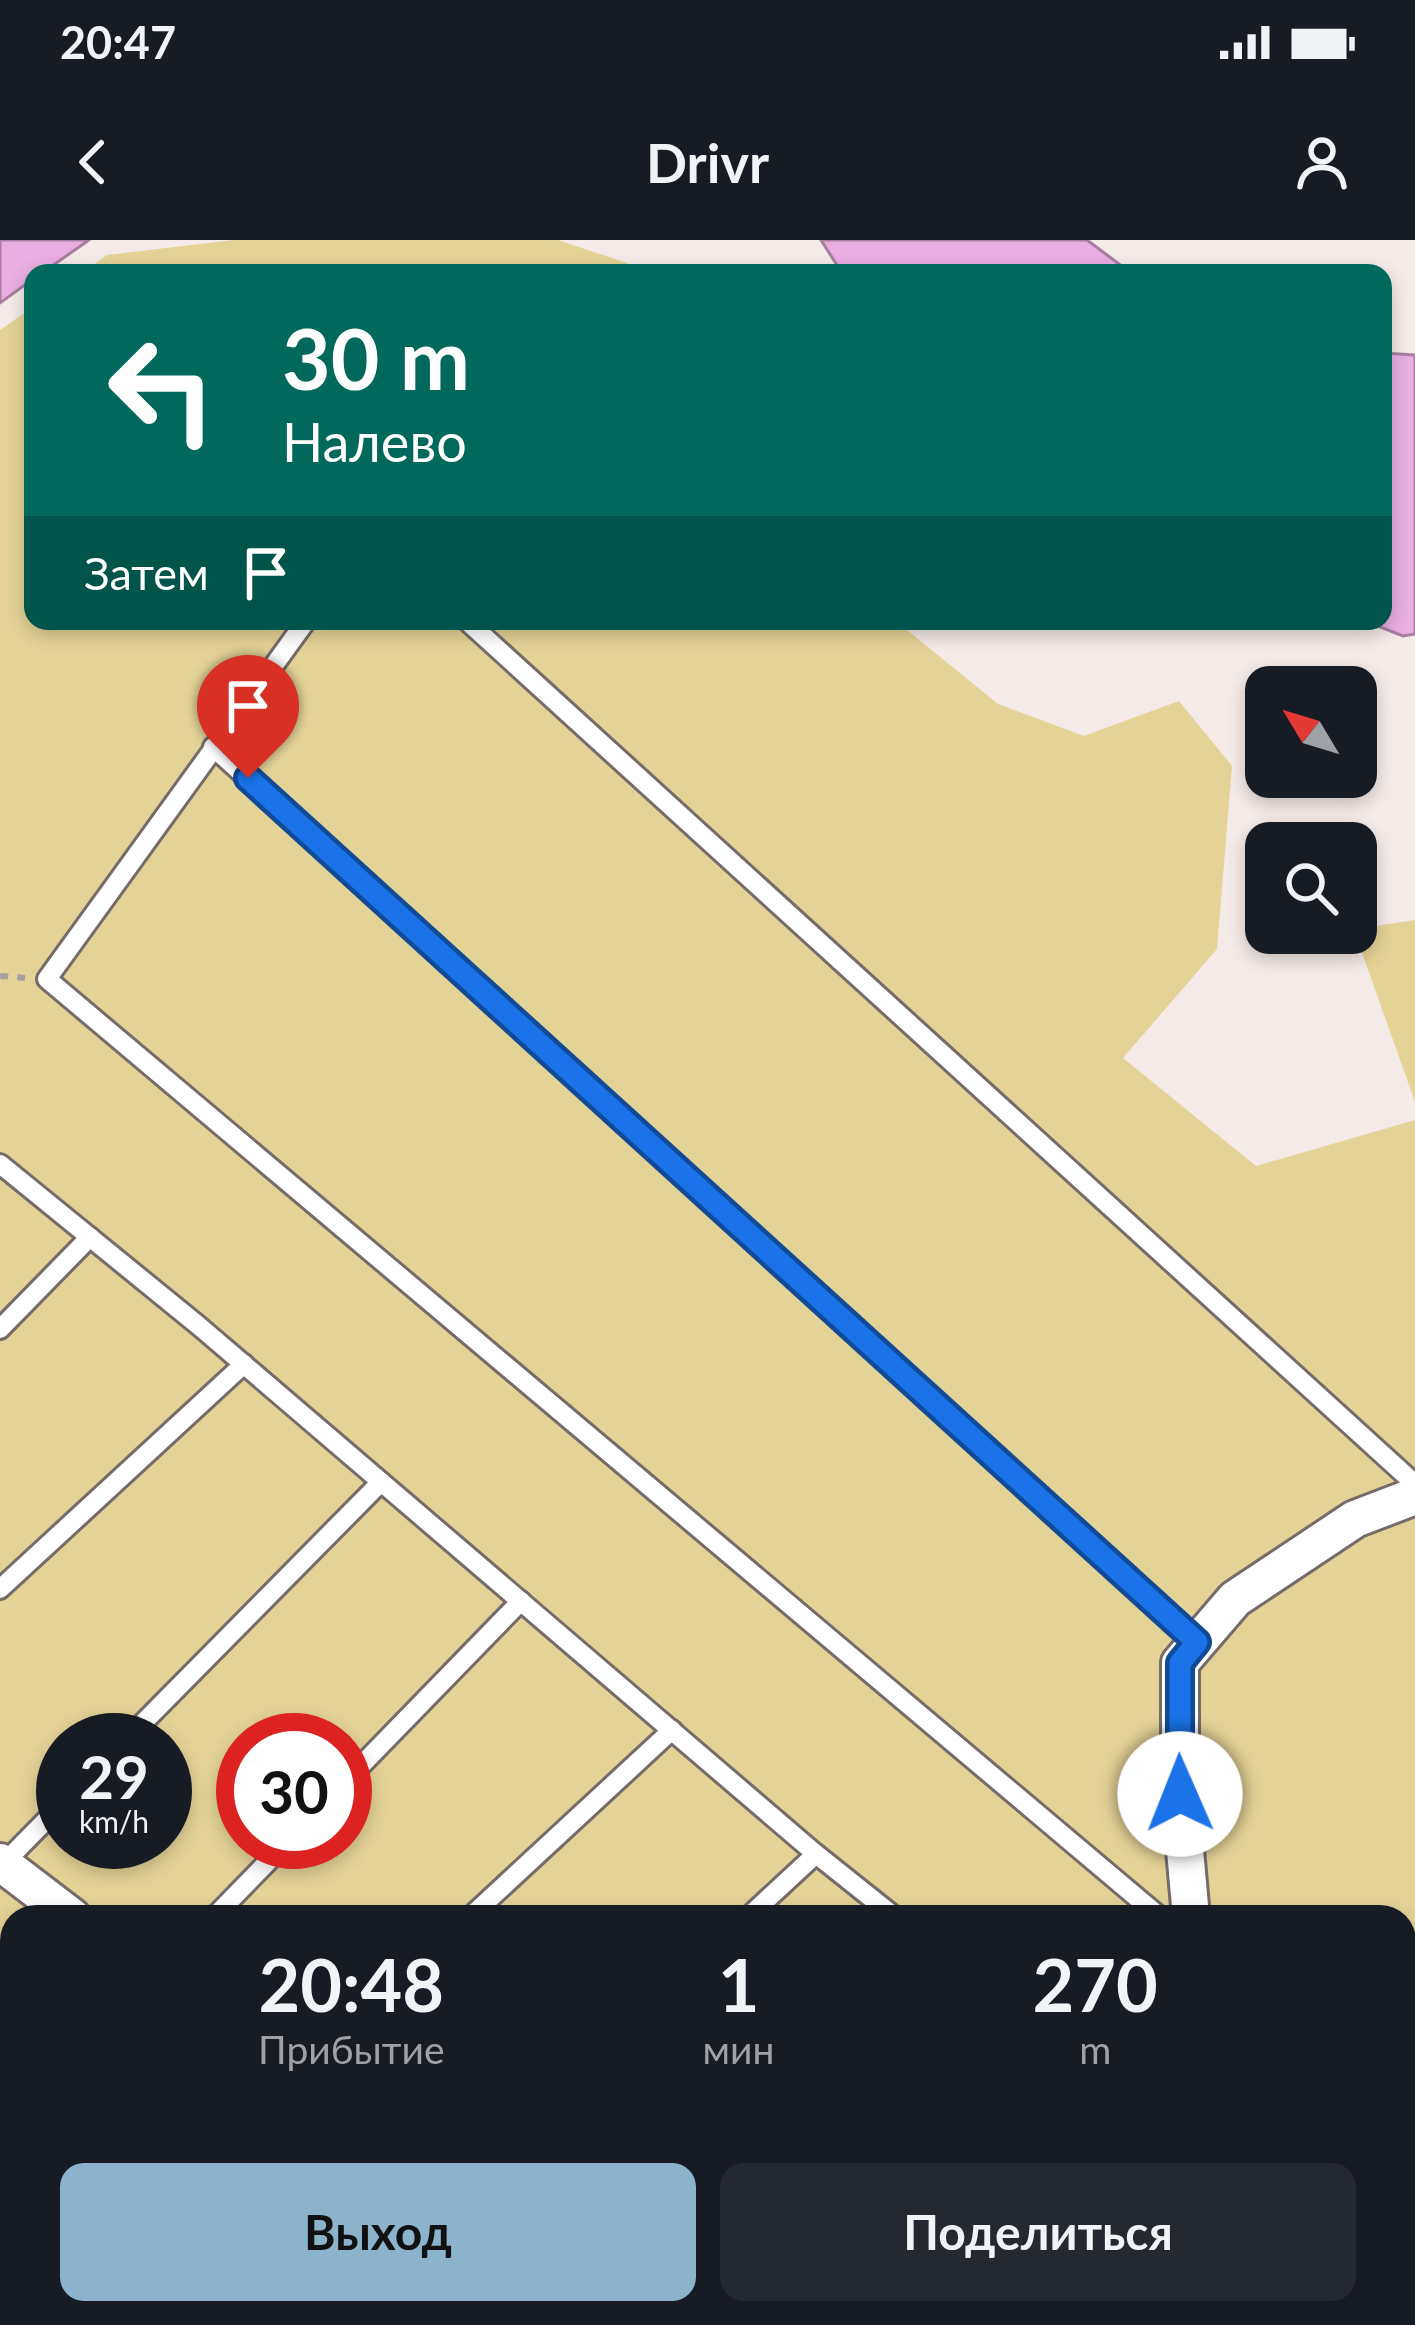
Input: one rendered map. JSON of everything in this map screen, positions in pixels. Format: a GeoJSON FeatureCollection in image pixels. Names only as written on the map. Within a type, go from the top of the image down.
{"type":"FeatureCollection","features":[{"type":"Feature","properties":{"kind":"street"},"geometry":{"type":"LineString","coordinates":[[1190,1905],[1180,1794],[1180,1663],[1235,1599],[1355,1519],[1415,1496]]}},
{"type":"Feature","properties":{"kind":"street"},"geometry":{"type":"LineString","coordinates":[[1,1863],[56,1905]]}},
{"type":"Feature","properties":{"kind":"lane"},"geometry":{"type":"LineString","coordinates":[[299,630],[46,979],[1146,1905]]}},
{"type":"Feature","properties":{"kind":"lane"},"geometry":{"type":"LineString","coordinates":[[476,630],[1415,1484]]}},
{"type":"Feature","properties":{"kind":"lane"},"geometry":{"type":"LineString","coordinates":[[213,747],[1197,1642]]}},
{"type":"Feature","properties":{"kind":"lane"},"geometry":{"type":"LineString","coordinates":[[0,1164],[244,1364],[880,1905]]}},
{"type":"Feature","properties":{"kind":"lane"},"geometry":{"type":"LineString","coordinates":[[0,1329],[90,1237]]}},
{"type":"Feature","properties":{"kind":"lane"},"geometry":{"type":"LineString","coordinates":[[0,1589],[244,1364]]}},
{"type":"Feature","properties":{"kind":"lane"},"geometry":{"type":"LineString","coordinates":[[153,1713],[381,1482]]}},
{"type":"Feature","properties":{"kind":"lane"},"geometry":{"type":"LineString","coordinates":[[372,1754],[521,1601]]}},
{"type":"Feature","properties":{"kind":"lane"},"geometry":{"type":"LineString","coordinates":[[483,1905],[672,1730]]}},
{"type":"Feature","properties":{"kind":"lane"},"geometry":{"type":"LineString","coordinates":[[1,1863],[36,1829]]}},
{"type":"Feature","properties":{"kind":"lane"},"geometry":{"type":"LineString","coordinates":[[761,1905],[816,1854]]}},
{"type":"Feature","properties":{"kind":"lane"},"geometry":{"type":"LineString","coordinates":[[226,1905],[260,1869]]}},
{"type":"Feature","properties":{"kind":"shaded area"},"geometry":{"type":"Polygon","coordinates":[[[0,240],[89,240],[55,264],[24,264],[24,286],[0,303],[0,240]]]}},
{"type":"Feature","properties":{"kind":"shaded area"},"geometry":{"type":"Polygon","coordinates":[[[234,240],[558,240],[628,264],[94,264],[107,255],[234,240]]]}},
{"type":"Feature","properties":{"kind":"shaded area"},"geometry":{"type":"Polygon","coordinates":[[[821,240],[1087,240],[1119,264],[836,264],[821,240]]]}},
{"type":"Feature","properties":{"kind":"shaded area"},"geometry":{"type":"Polygon","coordinates":[[[24,313],[24,630],[907,630],[998,704],[1084,736],[1179,701],[1232,766],[1217,949],[1123,1058],[1256,1166],[1415,1120],[1415,1905],[0,1905],[0,330],[24,313]]]}},
{"type":"Feature","properties":{"kind":"shaded area"},"geometry":{"type":"Polygon","coordinates":[[[1392,354],[1415,355],[1415,634],[1403,636],[1388,630],[1392,630],[1392,354]]]}},
{"type":"Feature","properties":{"kind":"shaded area"},"geometry":{"type":"Polygon","coordinates":[[[1415,920],[1415,1102],[1362,954],[1377,954],[1377,926],[1415,920]]]}},
{"type":"Feature","properties":{"kind":"route"},"geometry":{"type":"LineString","coordinates":[[248,778],[1197,1642],[1180,1663],[1180,1794]]}}]}
